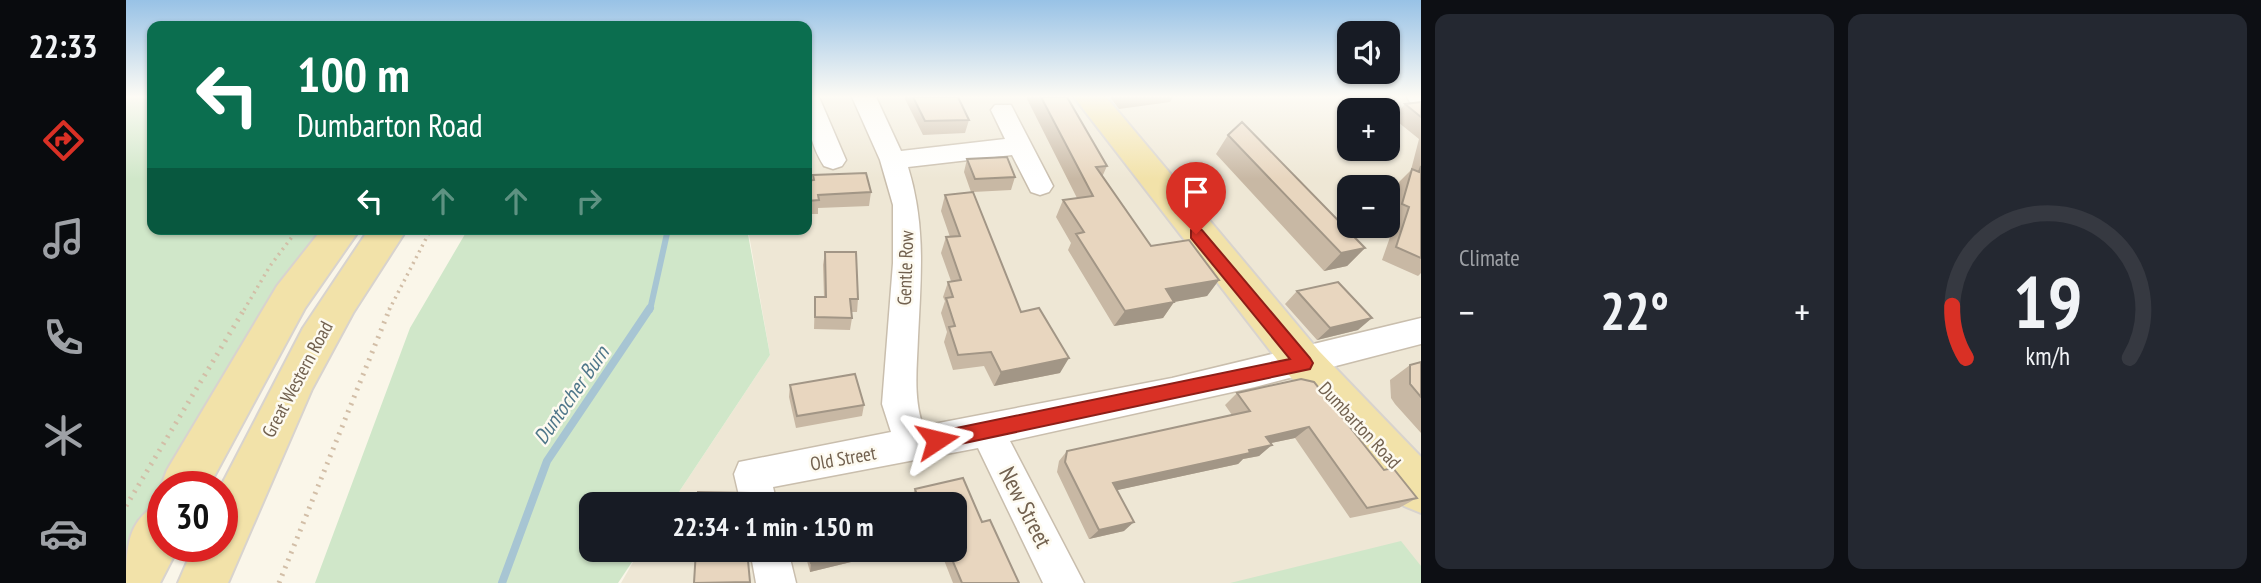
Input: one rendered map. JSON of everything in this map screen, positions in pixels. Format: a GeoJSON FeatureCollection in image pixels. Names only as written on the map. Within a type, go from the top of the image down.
{"type":"FeatureCollection","features":[{"type":"Feature","properties":{"kind":"main road","name":"Dumbarton Road"},"geometry":{"type":"LineString","coordinates":[[1111,124],[1304,363],[1421,490]]}},
{"type":"Feature","properties":{"kind":"main road"},"geometry":{"type":"LineString","coordinates":[[192,471],[291,297],[338,235]]}},
{"type":"Feature","properties":{"kind":"main road","name":"Great Western Road"},"geometry":{"type":"LineString","coordinates":[[238,502],[268,432],[304,363],[329,318],[385,235]]}},
{"type":"Feature","properties":{"kind":"main road"},"geometry":{"type":"LineString","coordinates":[[133,583],[147,556]]}},
{"type":"Feature","properties":{"kind":"main road"},"geometry":{"type":"LineString","coordinates":[[203,583],[212,562]]}},
{"type":"Feature","properties":{"kind":"street"},"geometry":{"type":"LineString","coordinates":[[818,124],[833,160]]}},
{"type":"Feature","properties":{"kind":"street","name":"Gentle Row"},"geometry":{"type":"LineString","coordinates":[[876,124],[892,160],[906,205],[907,263],[899,404],[912,445]]}},
{"type":"Feature","properties":{"kind":"street"},"geometry":{"type":"LineString","coordinates":[[1010,124],[1040,186]]}},
{"type":"Feature","properties":{"kind":"street"},"geometry":{"type":"LineString","coordinates":[[892,160],[1020,146]]}},
{"type":"Feature","properties":{"kind":"street","name":"Old Street"},"geometry":{"type":"LineString","coordinates":[[756,489],[912,445],[1304,363],[1421,331]]}},
{"type":"Feature","properties":{"kind":"street","name":"New Street"},"geometry":{"type":"LineString","coordinates":[[987,431],[1064,583]]}},
{"type":"Feature","properties":{"kind":"street"},"geometry":{"type":"LineString","coordinates":[[772,562],[776,583]]}},
{"type":"Feature","properties":{"kind":"path"},"geometry":{"type":"LineString","coordinates":[[126,506],[270,266],[293,235]]}},
{"type":"Feature","properties":{"kind":"path"},"geometry":{"type":"LineString","coordinates":[[279,583],[382,324],[428,235]]}},
{"type":"Feature","properties":{"kind":"shaded area"},"geometry":{"type":"Polygon","coordinates":[[[812,124],[1096,124],[1242,315],[1421,515],[1421,583],[621,583],[633,562],[967,562],[967,492],[679,492],[770,355],[749,235],[812,235],[812,124]]]}},
{"type":"Feature","properties":{"kind":"shaded area"},"geometry":{"type":"Polygon","coordinates":[[[1127,124],[1337,124],[1337,161],[1400,161],[1400,124],[1421,124],[1421,461],[1362,398],[1127,124]]]}},
{"type":"Feature","properties":{"kind":"green space"},"geometry":{"type":"Polygon","coordinates":[[[126,124],[147,124],[147,235],[338,235],[218,422],[192,471],[147,471],[147,556],[133,583],[126,583],[126,124]]]}},
{"type":"Feature","properties":{"kind":"green space"},"geometry":{"type":"Polygon","coordinates":[[[464,235],[748,235],[770,355],[679,492],[579,492],[579,562],[632,562],[618,583],[315,583],[410,328],[464,235]]]}},
{"type":"Feature","properties":{"kind":"green space"},"geometry":{"type":"Polygon","coordinates":[[[1401,541],[1421,566],[1421,583],[1230,583],[1401,541]]]}},
{"type":"Feature","properties":{"kind":"building"},"geometry":{"type":"Polygon","coordinates":[[[1055,124],[1083,124],[1107,166],[1096,167],[1151,246],[1189,240],[1219,280],[1166,289],[1174,302],[1125,311],[1076,234],[1084,232],[1063,200],[1093,196],[1055,124]]]}},
{"type":"Feature","properties":{"kind":"building"},"geometry":{"type":"Polygon","coordinates":[[[1240,124],[1244,124],[1337,219],[1337,238],[1355,238],[1365,248],[1341,253],[1228,135],[1240,124]]]}},
{"type":"Feature","properties":{"kind":"building"},"geometry":{"type":"Polygon","coordinates":[[[1007,157],[1015,177],[975,179],[967,159],[1007,157]]]}},
{"type":"Feature","properties":{"kind":"building"},"geometry":{"type":"Polygon","coordinates":[[[1421,166],[1421,258],[1396,247],[1409,207],[1402,204],[1412,169],[1419,172],[1421,166]]]}},
{"type":"Feature","properties":{"kind":"building"},"geometry":{"type":"Polygon","coordinates":[[[866,173],[871,192],[818,195],[819,200],[812,201],[813,175],[866,173]]]}},
{"type":"Feature","properties":{"kind":"building"},"geometry":{"type":"Polygon","coordinates":[[[973,192],[1021,312],[1039,308],[1069,358],[1001,372],[991,352],[958,355],[949,327],[955,326],[946,298],[953,297],[948,282],[961,280],[946,237],[960,236],[945,195],[973,192]]]}},
{"type":"Feature","properties":{"kind":"building"},"geometry":{"type":"Polygon","coordinates":[[[825,252],[856,252],[858,299],[850,299],[852,318],[815,317],[815,297],[826,297],[825,252]]]}},
{"type":"Feature","properties":{"kind":"building"},"geometry":{"type":"Polygon","coordinates":[[[1338,282],[1372,318],[1330,328],[1297,291],[1338,282]]]}},
{"type":"Feature","properties":{"kind":"building"},"geometry":{"type":"Polygon","coordinates":[[[1421,362],[1421,397],[1410,384],[1410,365],[1421,362]]]}},
{"type":"Feature","properties":{"kind":"building"},"geometry":{"type":"Polygon","coordinates":[[[855,374],[864,405],[797,416],[790,385],[855,374]]]}},
{"type":"Feature","properties":{"kind":"building"},"geometry":{"type":"Polygon","coordinates":[[[1301,379],[1314,382],[1384,470],[1393,468],[1417,498],[1367,508],[1309,427],[1266,437],[1272,445],[1249,450],[1250,453],[1113,483],[1134,522],[1099,530],[1065,462],[1067,451],[1250,411],[1237,393],[1301,379]]]}},
{"type":"Feature","properties":{"kind":"building"},"geometry":{"type":"Polygon","coordinates":[[[963,478],[982,522],[990,520],[1019,583],[962,583],[953,562],[967,562],[967,492],[916,492],[915,489],[963,478]]]}},
{"type":"Feature","properties":{"kind":"building"},"geometry":{"type":"Polygon","coordinates":[[[695,562],[748,562],[750,582],[694,583],[695,562]]]}},
{"type":"Feature","properties":{"kind":"waterway","name":"Duntocher Burn"},"geometry":{"type":"LineString","coordinates":[[650,310],[667,235]]}},
{"type":"Feature","properties":{"kind":"waterway","name":"Duntocher Burn"},"geometry":{"type":"LineString","coordinates":[[502,583],[547,461],[650,308]]}},
{"type":"Feature","properties":{"kind":"route"},"geometry":{"type":"LineString","coordinates":[[937,440],[1304,363],[1196,234]]}}]}
